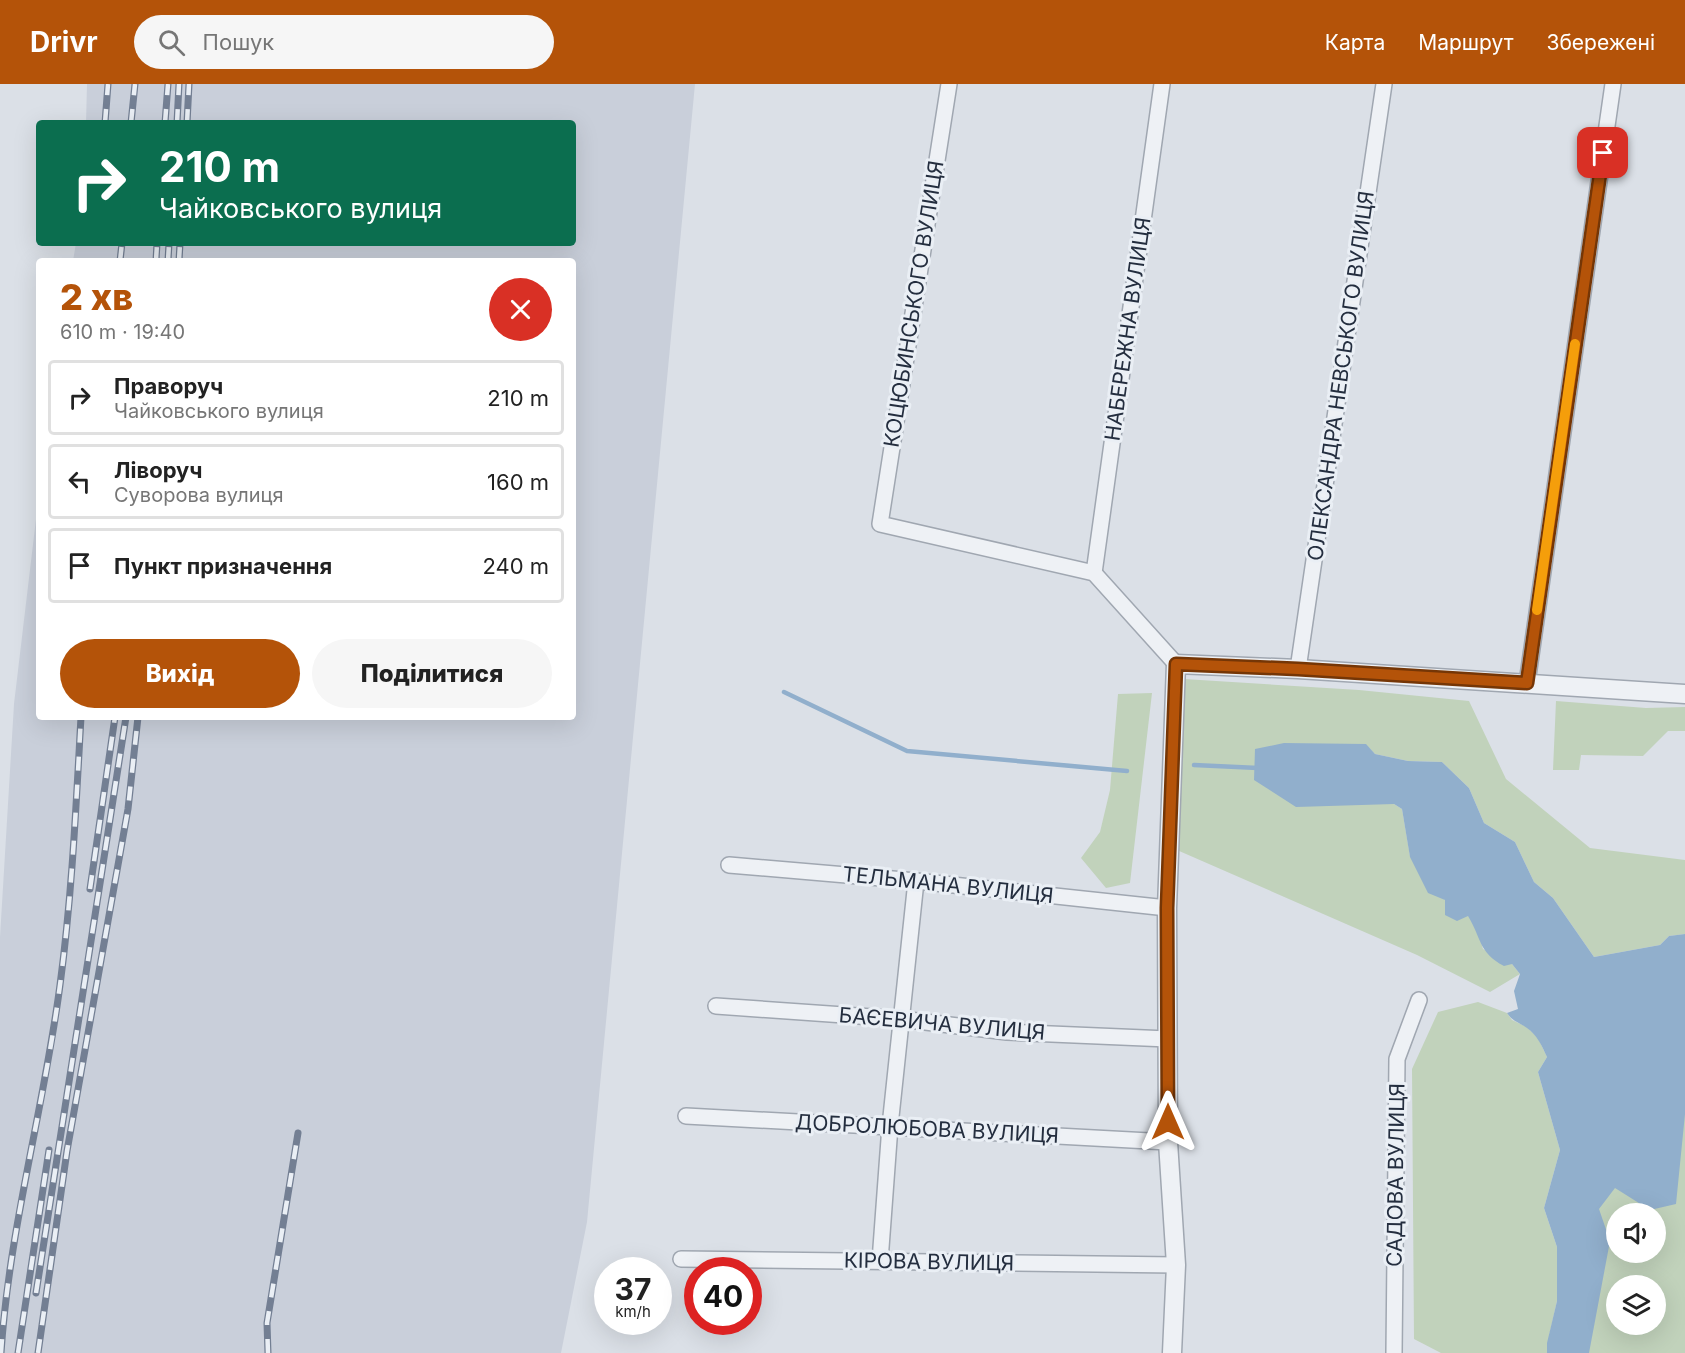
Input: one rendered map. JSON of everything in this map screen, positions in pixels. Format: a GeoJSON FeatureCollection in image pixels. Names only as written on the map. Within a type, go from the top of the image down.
{"type":"FeatureCollection","features":[{"type":"Feature","properties":{"kind":"street","name":"КОЦЮБИНСЬКОГО ВУЛИЦЯ"},"geometry":{"type":"LineString","coordinates":[[949,84],[880,524],[1094,573]]}},
{"type":"Feature","properties":{"kind":"street","name":"НАБЕРЕЖНА ВУЛИЦЯ"},"geometry":{"type":"LineString","coordinates":[[1094,573],[1162,84]]}},
{"type":"Feature","properties":{"kind":"street","name":"ОЛЕКСАНДРА НЕВСЬКОГО ВУЛИЦЯ"},"geometry":{"type":"LineString","coordinates":[[1298,669],[1384,84]]}},
{"type":"Feature","properties":{"kind":"street"},"geometry":{"type":"LineString","coordinates":[[1527,683],[1613,84]]}},
{"type":"Feature","properties":{"kind":"street"},"geometry":{"type":"LineString","coordinates":[[1094,573],[1176,664],[1167,908],[1168,1142],[1176,1265],[1172,1353]]}},
{"type":"Feature","properties":{"kind":"street"},"geometry":{"type":"LineString","coordinates":[[1176,664],[1298,669],[1685,694]]}},
{"type":"Feature","properties":{"kind":"street","name":"ТЕЛЬМАНА ВУЛИЦЯ"},"geometry":{"type":"LineString","coordinates":[[729,866],[916,881],[1167,908]]}},
{"type":"Feature","properties":{"kind":"street"},"geometry":{"type":"LineString","coordinates":[[880,1261],[890,1126],[916,881]]}},
{"type":"Feature","properties":{"kind":"street","name":"САДОВА ВУЛИЦЯ"},"geometry":{"type":"LineString","coordinates":[[1394,1353],[1397,1059],[1419,1000]]}},
{"type":"Feature","properties":{"kind":"street","name":"БАЄЕВИЧА ВУЛИЦЯ"},"geometry":{"type":"LineString","coordinates":[[716,1006],[901,1019],[1007,1032],[1168,1039]]}},
{"type":"Feature","properties":{"kind":"street","name":"ДОБРОЛЮБОВА ВУЛИЦЯ"},"geometry":{"type":"LineString","coordinates":[[686,1116],[1168,1142]]}},
{"type":"Feature","properties":{"kind":"street","name":"КІРОВА ВУЛИЦЯ"},"geometry":{"type":"LineString","coordinates":[[681,1259],[1176,1265]]}},
{"type":"Feature","properties":{"kind":"shaded area"},"geometry":{"type":"Polygon","coordinates":[[[87,84],[695,84],[587,1222],[561,1353],[0,1353],[0,937],[14,704],[36,519],[36,720],[576,720],[576,258],[74,258],[76,246],[576,246],[576,120],[86,120],[87,84]]]}},
{"type":"Feature","properties":{"kind":"green space"},"geometry":{"type":"Polygon","coordinates":[[[1184,679],[1359,690],[1469,701],[1506,779],[1590,848],[1685,860],[1685,934],[1669,936],[1660,945],[1594,957],[1553,898],[1534,882],[1515,842],[1484,823],[1469,788],[1442,762],[1408,761],[1375,754],[1365,744],[1349,804],[1394,804],[1402,809],[1410,856],[1445,900],[1468,915],[1478,932],[1483,949],[1512,964],[1520,974],[1490,992],[1417,955],[1170,847],[1184,679]]]}},
{"type":"Feature","properties":{"kind":"green space"},"geometry":{"type":"Polygon","coordinates":[[[1152,693],[1130,883],[1106,888],[1081,858],[1100,832],[1110,790],[1118,694],[1152,693]]]}},
{"type":"Feature","properties":{"kind":"green space"},"geometry":{"type":"Polygon","coordinates":[[[1556,701],[1646,708],[1685,707],[1685,731],[1668,731],[1643,756],[1581,755],[1579,770],[1553,770],[1556,701]]]}},
{"type":"Feature","properties":{"kind":"green space"},"geometry":{"type":"Polygon","coordinates":[[[1478,1002],[1507,1013],[1512,1020],[1527,1027],[1538,1038],[1547,1057],[1538,1072],[1560,1150],[1544,1208],[1557,1247],[1557,1301],[1549,1336],[1576,1264],[1585,1168],[1685,1026],[1685,1353],[1441,1353],[1414,1339],[1412,1069],[1438,1012],[1478,1002]]]}},
{"type":"Feature","properties":{"kind":"water"},"geometry":{"type":"Polygon","coordinates":[[[1284,743],[1366,744],[1375,754],[1408,761],[1442,762],[1469,788],[1484,823],[1515,842],[1534,882],[1553,898],[1594,957],[1660,945],[1669,936],[1685,934],[1685,1114],[1676,1204],[1666,1206],[1666,1203],[1639,1203],[1615,1188],[1599,1209],[1606,1229],[1606,1262],[1589,1353],[1547,1353],[1547,1343],[1557,1301],[1557,1247],[1544,1208],[1560,1150],[1538,1072],[1547,1057],[1534,1034],[1507,1013],[1518,1009],[1514,991],[1520,974],[1512,964],[1504,966],[1489,956],[1468,916],[1457,921],[1445,915],[1445,900],[1428,893],[1410,857],[1402,809],[1394,804],[1296,807],[1254,780],[1255,749],[1284,743]]]}},
{"type":"Feature","properties":{"kind":"waterway"},"geometry":{"type":"LineString","coordinates":[[784,692],[907,751],[1127,771]]}},
{"type":"Feature","properties":{"kind":"waterway"},"geometry":{"type":"LineString","coordinates":[[1194,765],[1258,768]]}},
{"type":"Feature","properties":{"kind":"railway"},"geometry":{"type":"LineString","coordinates":[[105,120],[108,84]]}},
{"type":"Feature","properties":{"kind":"railway"},"geometry":{"type":"LineString","coordinates":[[131,120],[135,84]]}},
{"type":"Feature","properties":{"kind":"railway"},"geometry":{"type":"LineString","coordinates":[[165,120],[168,84]]}},
{"type":"Feature","properties":{"kind":"railway"},"geometry":{"type":"LineString","coordinates":[[177,120],[179,84]]}},
{"type":"Feature","properties":{"kind":"railway"},"geometry":{"type":"LineString","coordinates":[[187,120],[189,84]]}},
{"type":"Feature","properties":{"kind":"railway"},"geometry":{"type":"LineString","coordinates":[[120,258],[122,246]]}},
{"type":"Feature","properties":{"kind":"railway"},"geometry":{"type":"LineString","coordinates":[[156,258],[157,246]]}},
{"type":"Feature","properties":{"kind":"railway"},"geometry":{"type":"LineString","coordinates":[[168,258],[169,246]]}},
{"type":"Feature","properties":{"kind":"railway"},"geometry":{"type":"LineString","coordinates":[[179,258],[180,246]]}},
{"type":"Feature","properties":{"kind":"railway"},"geometry":{"type":"LineString","coordinates":[[1,1353],[11,1260],[60,985],[71,885],[81,720]]}},
{"type":"Feature","properties":{"kind":"railway"},"geometry":{"type":"LineString","coordinates":[[90,889],[115,720]]}},
{"type":"Feature","properties":{"kind":"railway"},"geometry":{"type":"LineString","coordinates":[[36,1293],[126,720]]}},
{"type":"Feature","properties":{"kind":"railway"},"geometry":{"type":"LineString","coordinates":[[38,1353],[67,1151],[128,809],[138,720]]}},
{"type":"Feature","properties":{"kind":"railway"},"geometry":{"type":"LineString","coordinates":[[268,1353],[267,1323],[298,1133]]}},
{"type":"Feature","properties":{"kind":"railway"},"geometry":{"type":"LineString","coordinates":[[18,1353],[49,1150]]}},
{"type":"Feature","properties":{"kind":"slow traffic"},"geometry":{"type":"LineString","coordinates":[[1537,610],[1575,344]]}},
{"type":"Feature","properties":{"kind":"route"},"geometry":{"type":"LineString","coordinates":[[1168,1122],[1167,908],[1176,664],[1527,683],[1603,153]]}}]}
